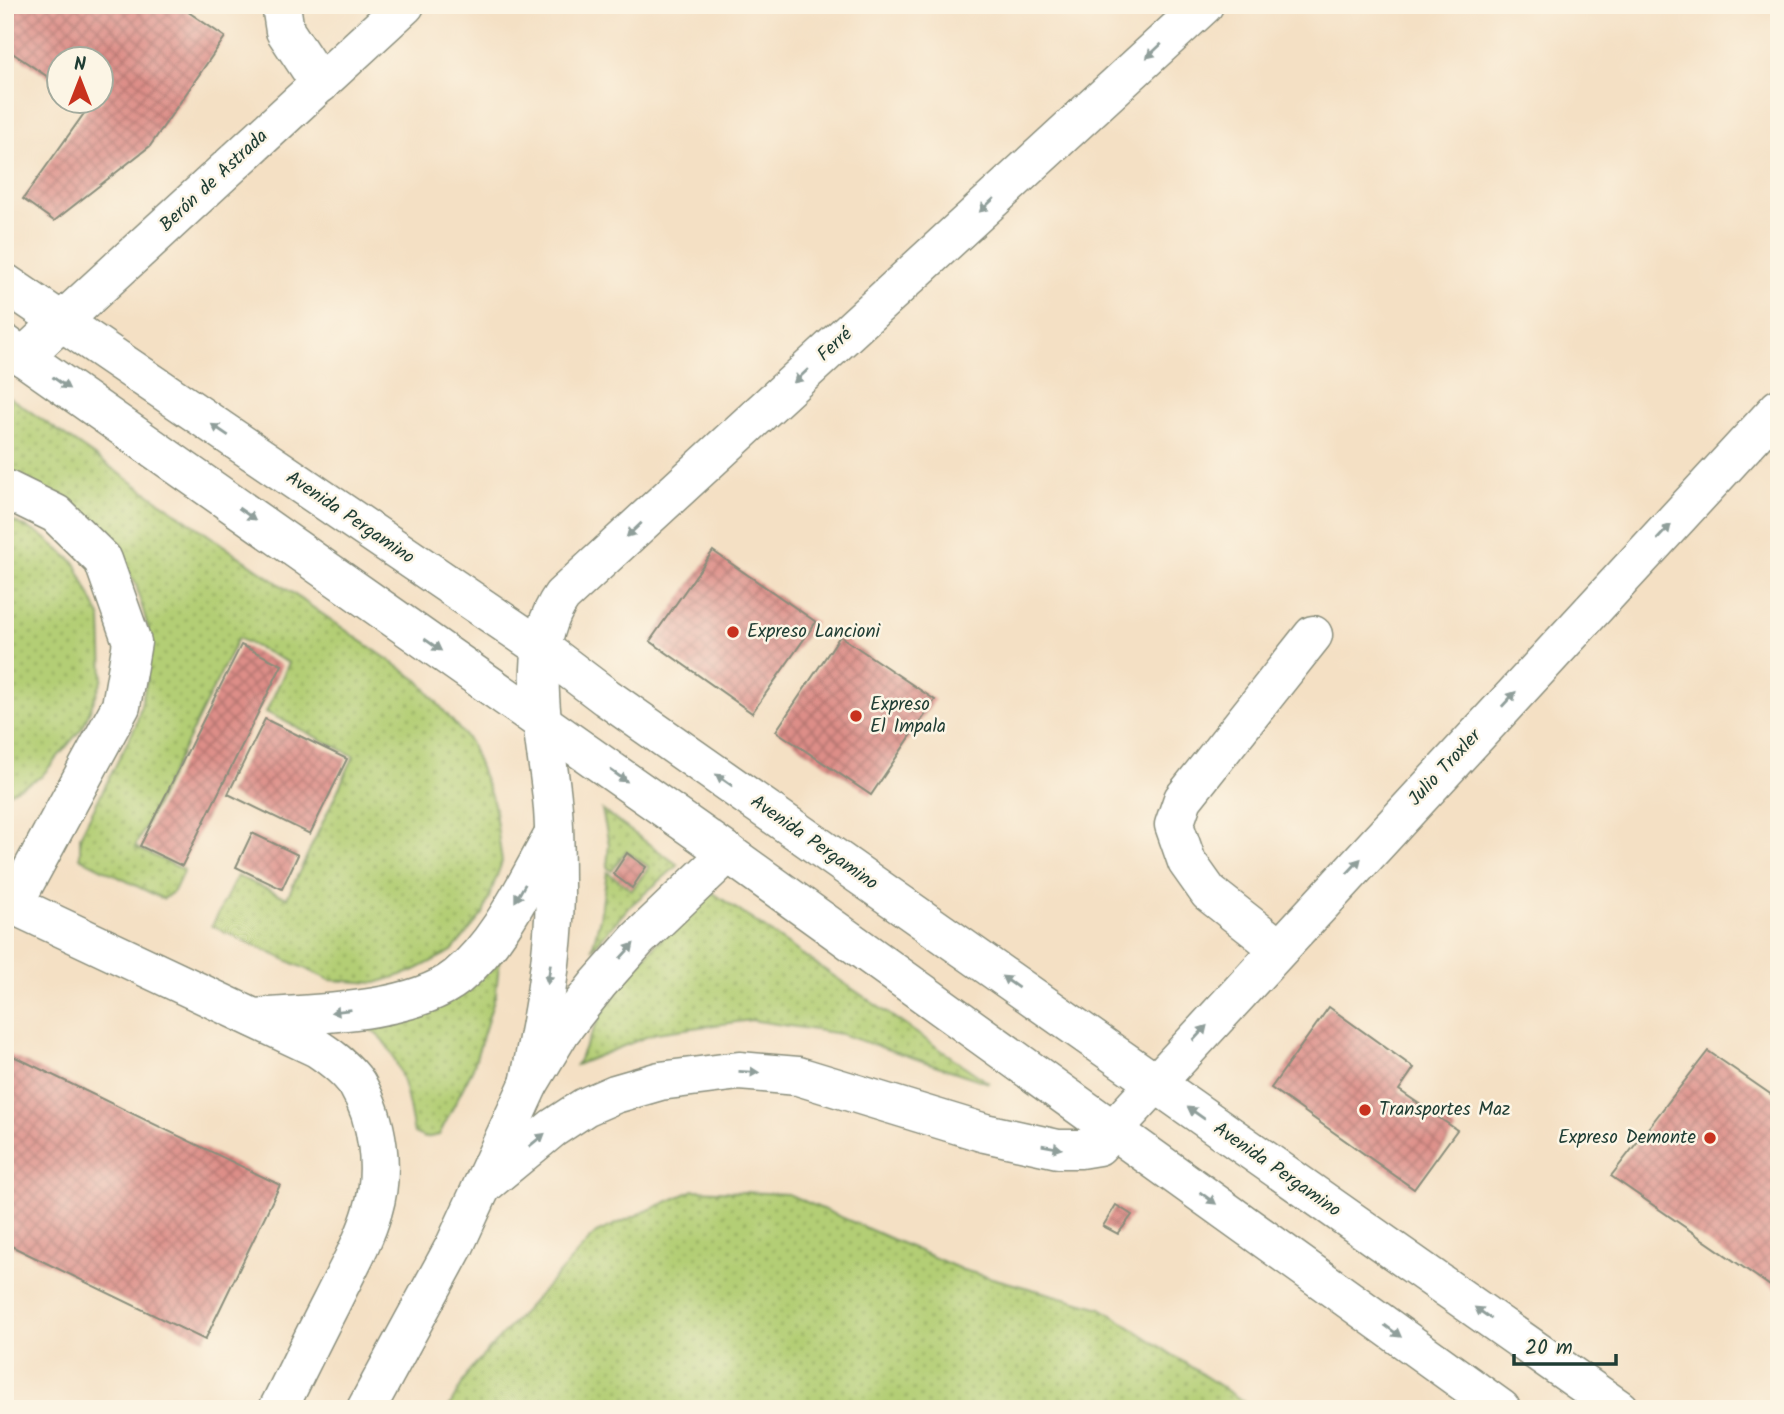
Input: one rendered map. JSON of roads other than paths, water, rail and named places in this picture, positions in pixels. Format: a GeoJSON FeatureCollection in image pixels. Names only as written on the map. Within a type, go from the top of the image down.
{"type":"FeatureCollection","features":[{"type":"Feature","properties":{"kind":"main road"},"geometry":{"type":"LineString","coordinates":[[281,5],[285,32],[320,83]]}},
{"type":"Feature","properties":{"kind":"main road","name":"Berón de Astrada"},"geometry":{"type":"LineString","coordinates":[[14,350],[61,322],[405,5]]}},
{"type":"Feature","properties":{"kind":"main road","name":"Ferré"},"geometry":{"type":"LineString","coordinates":[[529,1084],[542,1022],[555,897],[554,834],[542,722],[540,647],[546,626],[562,596],[1205,5]]}},
{"type":"Feature","properties":{"kind":"main road","name":"Avenida Pergamino"},"geometry":{"type":"LineString","coordinates":[[5,283],[540,647],[606,697],[1619,1409]]}},
{"type":"Feature","properties":{"kind":"main road"},"geometry":{"type":"LineString","coordinates":[[14,350],[728,853],[1501,1409]]}},
{"type":"Feature","properties":{"kind":"main road","name":"Julio Troxler"},"geometry":{"type":"LineString","coordinates":[[485,1184],[553,1128],[585,1107],[615,1094],[660,1081],[739,1071],[798,1076],[985,1133],[1058,1149],[1098,1146],[1779,408]]}},
{"type":"Feature","properties":{"kind":"main road"},"geometry":{"type":"LineString","coordinates":[[5,489],[56,514],[103,560],[132,642],[121,706],[9,903],[317,1048],[338,1063],[356,1083],[372,1116],[377,1143],[378,1182],[374,1208],[363,1239],[278,1409]]}},
{"type":"Feature","properties":{"kind":"main road"},"geometry":{"type":"LineString","coordinates":[[1279,948],[1209,893],[1186,862],[1174,825],[1183,799],[1313,635]]}},
{"type":"Feature","properties":{"kind":"main road"},"geometry":{"type":"LineString","coordinates":[[252,1018],[375,1006],[418,997],[442,987],[458,976],[492,938],[554,834]]}},
{"type":"Feature","properties":{"kind":"main road"},"geometry":{"type":"LineString","coordinates":[[366,1409],[455,1245],[529,1084],[561,1031],[638,939],[728,853]]}},
{"type":"Feature","properties":{"kind":"place","name":"Expreso Lancioni"},"geometry":{"type":"Point","coordinates":[733,632]}},
{"type":"Feature","properties":{"kind":"place","name":"Expreso El Impala"},"geometry":{"type":"Point","coordinates":[856,716]}},
{"type":"Feature","properties":{"kind":"place","name":"Transportes Maz"},"geometry":{"type":"Point","coordinates":[1365,1110]}},
{"type":"Feature","properties":{"kind":"place","name":"Expreso Demonte"},"geometry":{"type":"Point","coordinates":[1710,1138]}}]}
